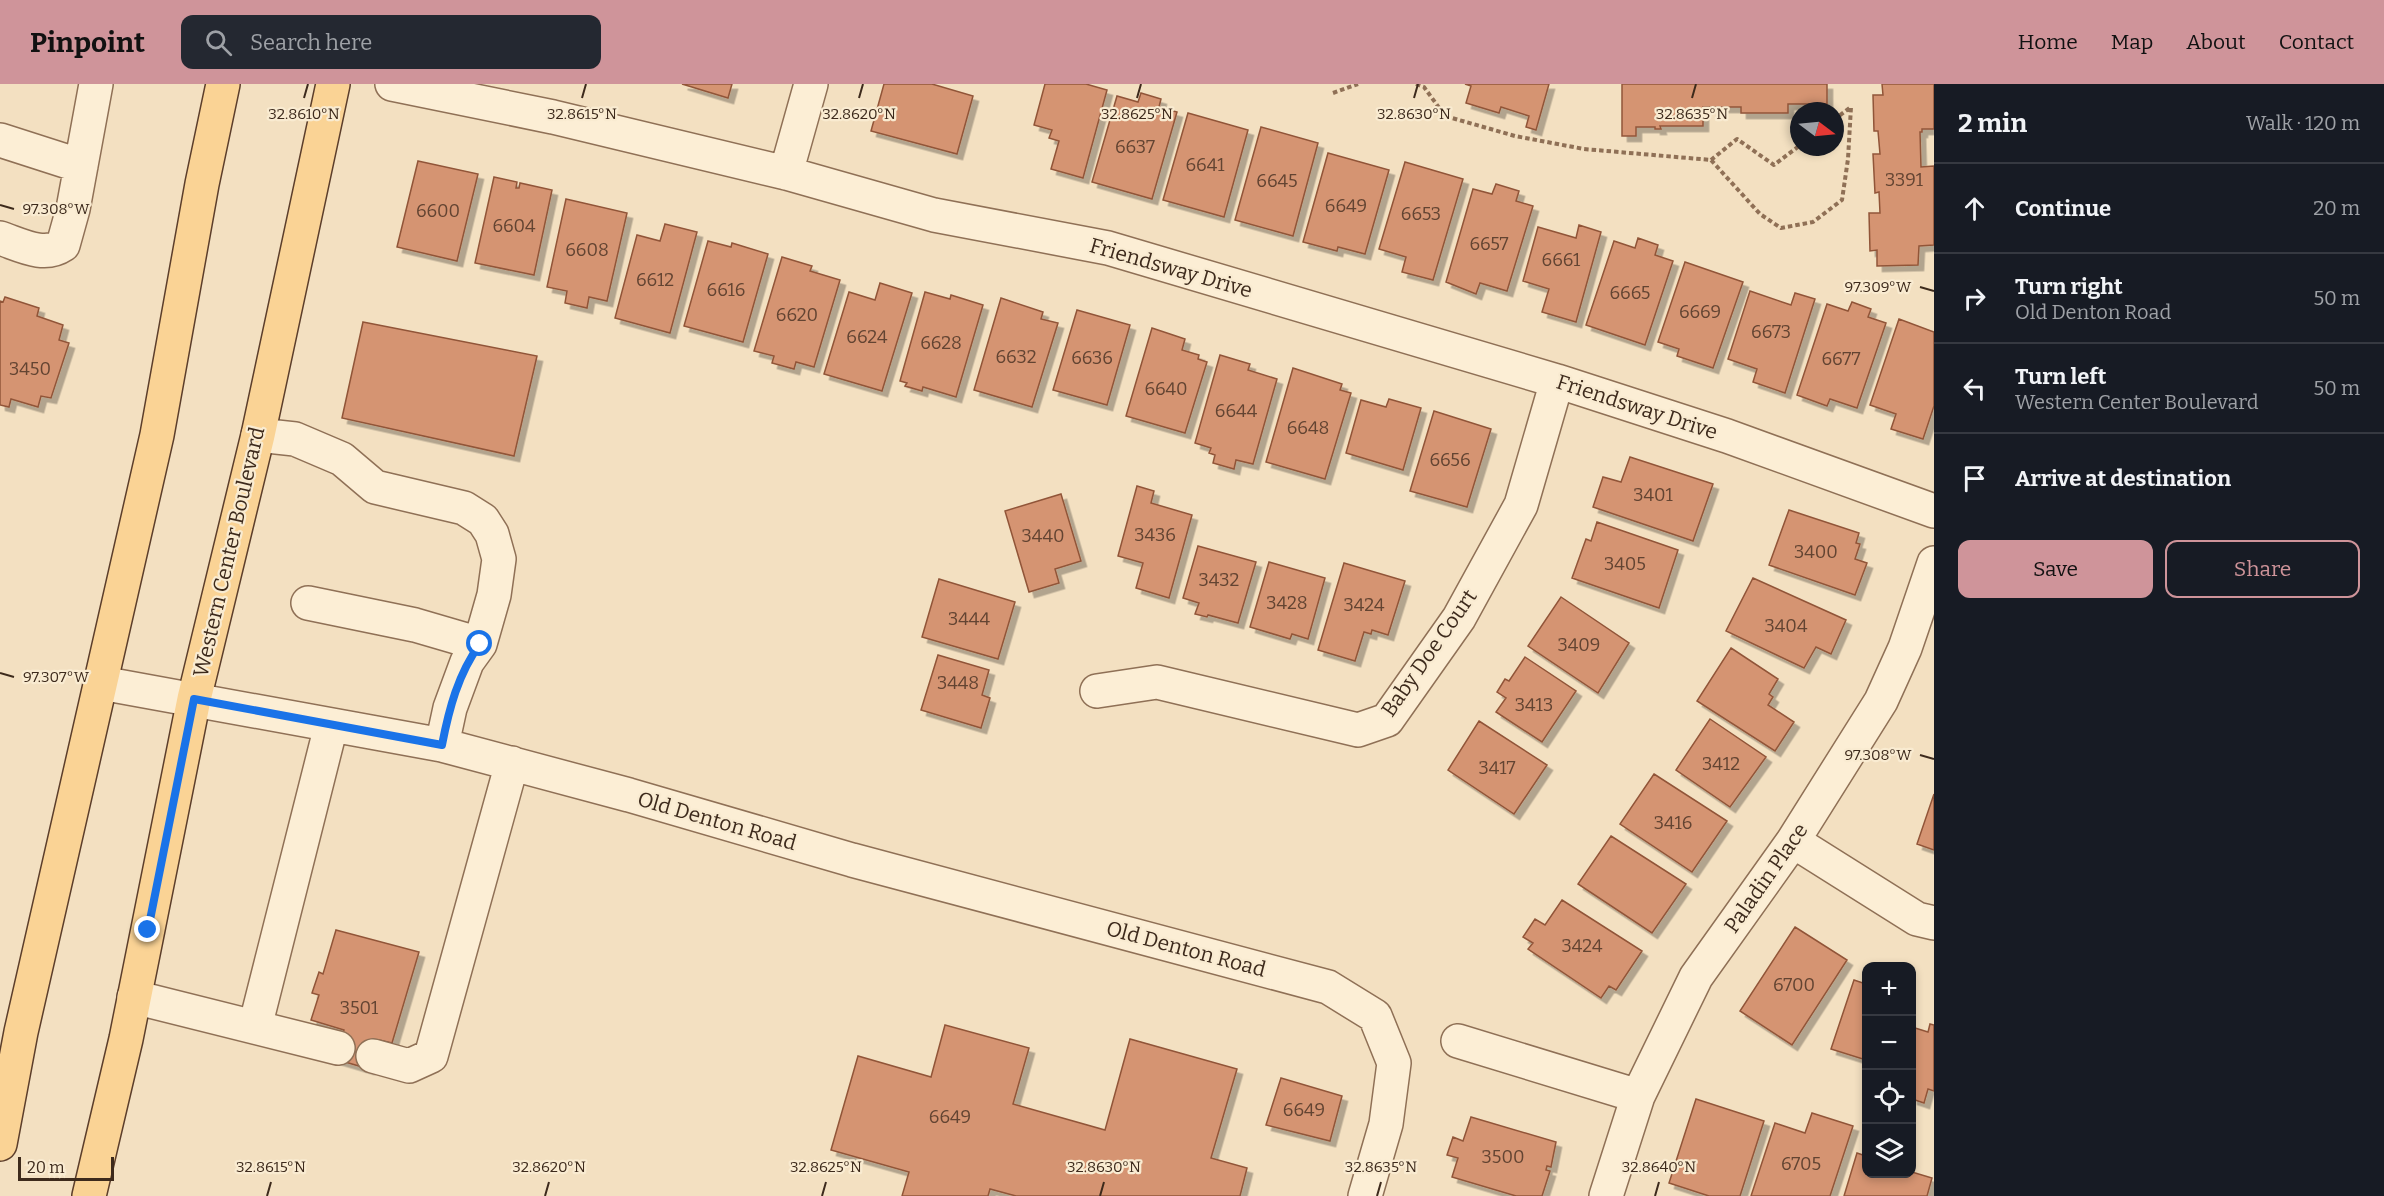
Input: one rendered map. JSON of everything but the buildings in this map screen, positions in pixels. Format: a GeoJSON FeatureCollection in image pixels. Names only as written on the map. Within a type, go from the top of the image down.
{"type":"FeatureCollection","features":[{"type":"Feature","properties":{"kind":"main road"},"geometry":{"type":"LineString","coordinates":[[0,1144],[21,1032],[157,435],[202,184],[223,84]]}},
{"type":"Feature","properties":{"kind":"main road","name":"Western Center Boulevard"},"geometry":{"type":"LineString","coordinates":[[89,1196],[134,997],[194,699],[258,435],[333,84]]}},
{"type":"Feature","properties":{"kind":"street"},"geometry":{"type":"LineString","coordinates":[[0,238],[43,252],[55,251],[63,245],[73,209],[96,84]]}},
{"type":"Feature","properties":{"kind":"street","name":"Friendsway Drive"},"geometry":{"type":"LineString","coordinates":[[392,84],[553,117],[786,173],[934,215],[1108,248],[1557,381],[1727,436],[1934,511]]}},
{"type":"Feature","properties":{"kind":"street"},"geometry":{"type":"LineString","coordinates":[[786,173],[811,84]]}},
{"type":"Feature","properties":{"kind":"street"},"geometry":{"type":"LineString","coordinates":[[0,140],[81,166]]}},
{"type":"Feature","properties":{"kind":"street","name":"Baby Doe Court"},"geometry":{"type":"LineString","coordinates":[[1097,691],[1156,682],[1358,730],[1387,720],[1459,618],[1521,505],[1557,381]]}},
{"type":"Feature","properties":{"kind":"street"},"geometry":{"type":"LineString","coordinates":[[258,435],[295,439],[342,459],[375,487],[464,508],[483,519],[492,534],[499,559],[494,596],[480,644],[467,662],[450,708],[442,745]]}},
{"type":"Feature","properties":{"kind":"street","name":"Paladin Place"},"geometry":{"type":"LineString","coordinates":[[1606,1196],[1638,1096],[1696,977],[1793,841],[1881,701],[1905,648],[1934,562]]}},
{"type":"Feature","properties":{"kind":"street"},"geometry":{"type":"LineString","coordinates":[[308,603],[415,625],[480,644]]}},
{"type":"Feature","properties":{"kind":"street","name":"Old Denton Road"},"geometry":{"type":"LineString","coordinates":[[100,683],[442,745],[852,860],[1328,987],[1375,1016],[1394,1063],[1386,1124],[1365,1196]]}},
{"type":"Feature","properties":{"kind":"street"},"geometry":{"type":"LineString","coordinates":[[255,1027],[331,726]]}},
{"type":"Feature","properties":{"kind":"street"},"geometry":{"type":"LineString","coordinates":[[373,1056],[409,1066],[431,1056],[512,763]]}},
{"type":"Feature","properties":{"kind":"street"},"geometry":{"type":"LineString","coordinates":[[1793,841],[1917,919],[1934,923]]}},
{"type":"Feature","properties":{"kind":"street"},"geometry":{"type":"LineString","coordinates":[[134,997],[338,1048]]}},
{"type":"Feature","properties":{"kind":"street"},"geometry":{"type":"LineString","coordinates":[[1458,1041],[1638,1096]]}},
{"type":"Feature","properties":{"kind":"path"},"geometry":{"type":"LineString","coordinates":[[1333,93],[1358,84]]}},
{"type":"Feature","properties":{"kind":"path"},"geometry":{"type":"LineString","coordinates":[[1416,84],[1424,87],[1445,116],[1515,136],[1584,148],[1711,160],[1760,214],[1781,228],[1813,222],[1842,200],[1848,159],[1851,107],[1844,112]]}},
{"type":"Feature","properties":{"kind":"path"},"geometry":{"type":"LineString","coordinates":[[1711,160],[1737,140],[1774,165],[1790,153]]}},
{"type":"Feature","properties":{"kind":"route"},"geometry":{"type":"LineString","coordinates":[[148,930],[194,699],[442,745],[450,708],[467,662],[480,644]]}}]}
